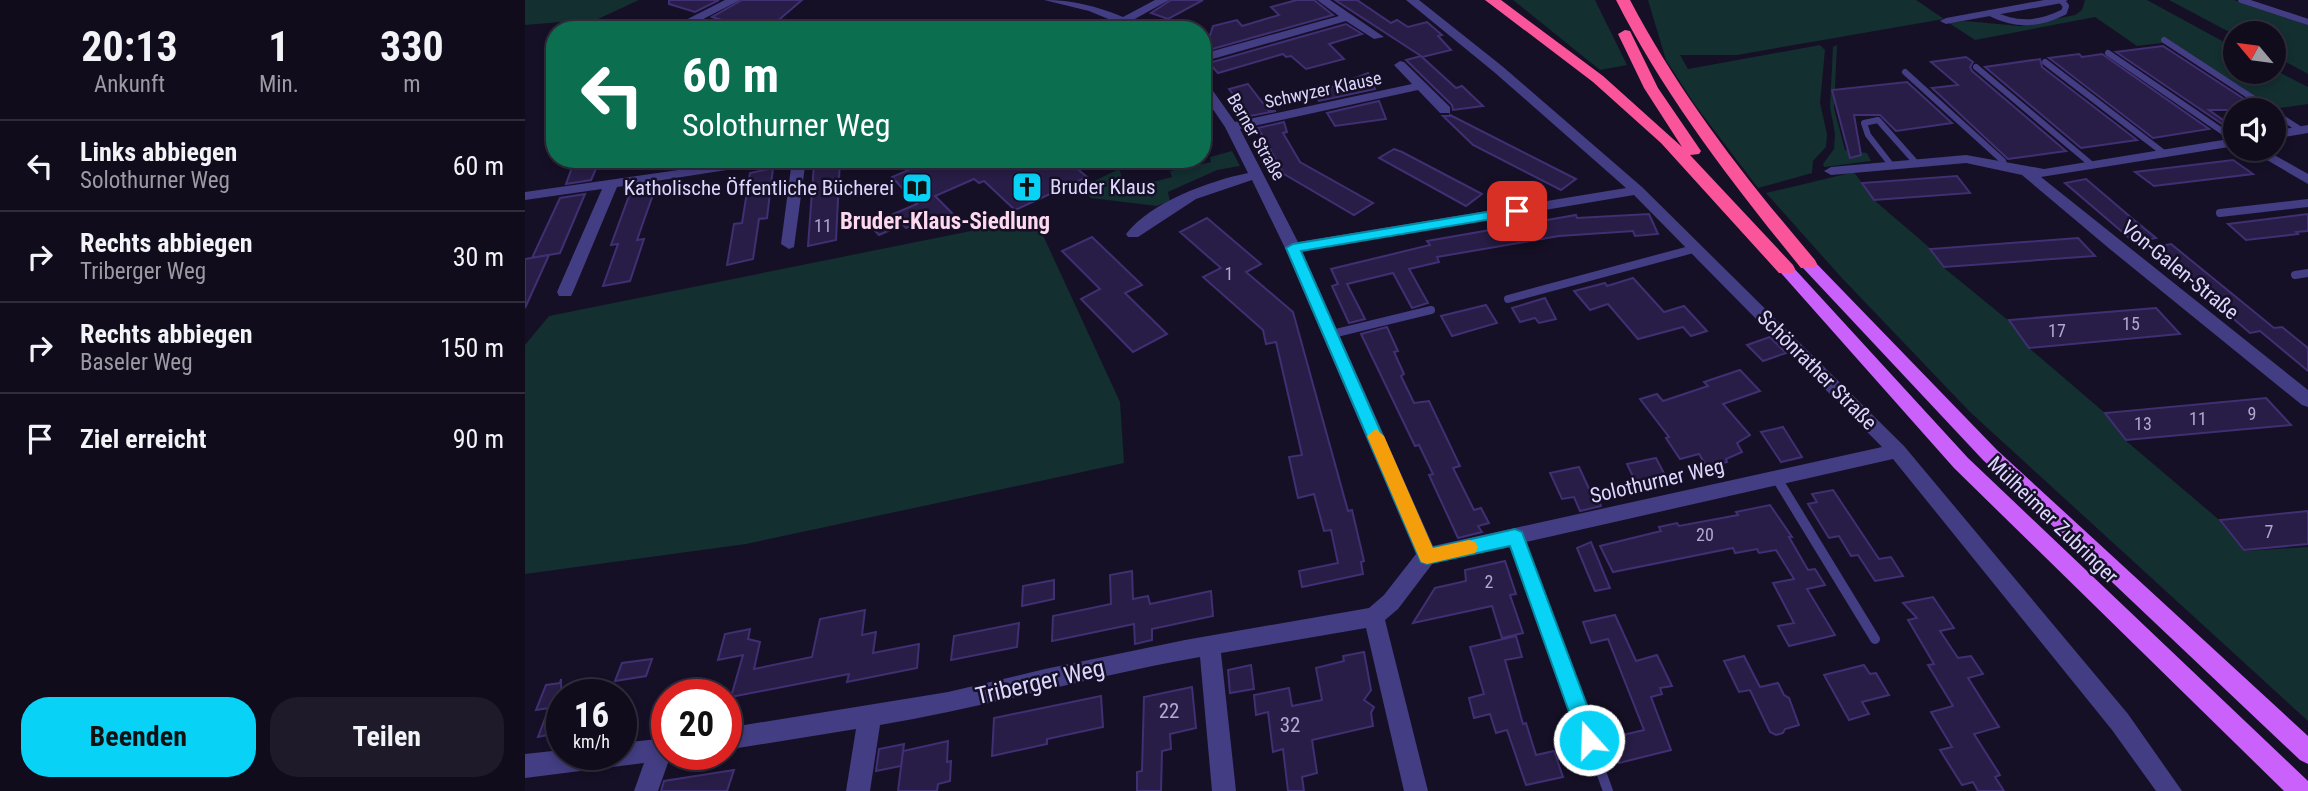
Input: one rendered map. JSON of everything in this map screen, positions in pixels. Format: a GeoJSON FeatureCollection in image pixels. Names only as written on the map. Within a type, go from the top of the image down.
{"type":"FeatureCollection","features":[{"type":"Feature","properties":{"kind":"highway"},"geometry":{"type":"LineString","coordinates":[[1492,0],[1598,79],[1667,141],[1783,266]]}},
{"type":"Feature","properties":{"kind":"highway"},"geometry":{"type":"LineString","coordinates":[[1611,0],[1651,88],[1677,129],[1783,266]]}},
{"type":"Feature","properties":{"kind":"highway"},"geometry":{"type":"LineString","coordinates":[[1623,0],[1643,42],[1671,88],[1808,264]]}},
{"type":"Feature","properties":{"kind":"highway"},"geometry":{"type":"LineString","coordinates":[[1636,0],[1643,42]]}},
{"type":"Feature","properties":{"kind":"main road","name":"Mülheimer Zubringer"},"geometry":{"type":"LineString","coordinates":[[1808,264],[1990,455],[2308,752]]}},
{"type":"Feature","properties":{"kind":"main road","name":"Mülheimer Zubringer"},"geometry":{"type":"LineString","coordinates":[[1783,266],[1961,463],[2301,791]]}},
{"type":"Feature","properties":{"kind":"street"},"geometry":{"type":"LineString","coordinates":[[691,21],[734,0]]}},
{"type":"Feature","properties":{"kind":"street"},"geometry":{"type":"LineString","coordinates":[[1050,0],[1092,8],[1125,20],[1163,0]]}},
{"type":"Feature","properties":{"kind":"street"},"geometry":{"type":"LineString","coordinates":[[1323,0],[1378,37]]}},
{"type":"Feature","properties":{"kind":"street","name":"Schönrather Straße"},"geometry":{"type":"LineString","coordinates":[[1412,0],[1498,69],[1637,190],[1897,451],[2120,722],[2163,790]]}},
{"type":"Feature","properties":{"kind":"street"},"geometry":{"type":"LineString","coordinates":[[1947,20],[2061,0]]}},
{"type":"Feature","properties":{"kind":"street"},"geometry":{"type":"LineString","coordinates":[[1211,55],[1346,16]]}},
{"type":"Feature","properties":{"kind":"street","name":"Schwyzer Klause"},"geometry":{"type":"LineString","coordinates":[[1400,65],[1445,110]]}},
{"type":"Feature","properties":{"kind":"street","name":"Schwyzer Klause"},"geometry":{"type":"LineString","coordinates":[[1232,127],[1421,86]]}},
{"type":"Feature","properties":{"kind":"street","name":"Berner Straße"},"geometry":{"type":"LineString","coordinates":[[1211,105],[1232,127],[1293,248]]}},
{"type":"Feature","properties":{"kind":"street"},"geometry":{"type":"LineString","coordinates":[[2286,133],[2305,130]]}},
{"type":"Feature","properties":{"kind":"street","name":"Von-Galen-Straße"},"geometry":{"type":"LineString","coordinates":[[1831,171],[1966,159],[2044,173],[2223,143]]}},
{"type":"Feature","properties":{"kind":"street"},"geometry":{"type":"LineString","coordinates":[[2276,161],[2308,180]]}},
{"type":"Feature","properties":{"kind":"street"},"geometry":{"type":"LineString","coordinates":[[525,196],[711,168]]}},
{"type":"Feature","properties":{"kind":"street"},"geometry":{"type":"LineString","coordinates":[[789,244],[798,168]]}},
{"type":"Feature","properties":{"kind":"street","name":"Von-Galen-Straße"},"geometry":{"type":"LineString","coordinates":[[2027,172],[2116,247],[2308,400]]}},
{"type":"Feature","properties":{"kind":"street"},"geometry":{"type":"LineString","coordinates":[[1133,234],[1180,199],[1219,184],[1257,175]]}},
{"type":"Feature","properties":{"kind":"street"},"geometry":{"type":"LineString","coordinates":[[565,292],[613,183]]}},
{"type":"Feature","properties":{"kind":"street"},"geometry":{"type":"LineString","coordinates":[[1416,791],[1374,617],[1391,602],[1427,556],[1293,248],[1637,190]]}},
{"type":"Feature","properties":{"kind":"street","name":"Solothurner Weg"},"geometry":{"type":"LineString","coordinates":[[1427,556],[1897,451]]}},
{"type":"Feature","properties":{"kind":"street","name":"Triberger Weg"},"geometry":{"type":"LineString","coordinates":[[742,736],[948,703],[1045,678],[1374,617]]}},
{"type":"Feature","properties":{"kind":"street"},"geometry":{"type":"LineString","coordinates":[[1210,648],[1224,791]]}},
{"type":"Feature","properties":{"kind":"street"},"geometry":{"type":"LineString","coordinates":[[858,791],[870,714]]}},
{"type":"Feature","properties":{"kind":"street"},"geometry":{"type":"LineString","coordinates":[[525,766],[651,751]]}},
{"type":"Feature","properties":{"kind":"street"},"geometry":{"type":"LineString","coordinates":[[646,791],[655,770]]}},
{"type":"Feature","properties":{"kind":"lane"},"geometry":{"type":"LineString","coordinates":[[2241,0],[2308,22]]}},
{"type":"Feature","properties":{"kind":"lane"},"geometry":{"type":"LineString","coordinates":[[2164,40],[2252,98]]}},
{"type":"Feature","properties":{"kind":"lane"},"geometry":{"type":"LineString","coordinates":[[2108,52],[2223,133]]}},
{"type":"Feature","properties":{"kind":"lane"},"geometry":{"type":"LineString","coordinates":[[2046,61],[2165,154]]}},
{"type":"Feature","properties":{"kind":"lane"},"geometry":{"type":"LineString","coordinates":[[1976,67],[2091,164]]}},
{"type":"Feature","properties":{"kind":"lane"},"geometry":{"type":"LineString","coordinates":[[1905,72],[2003,161],[2005,167]]}},
{"type":"Feature","properties":{"kind":"lane"},"geometry":{"type":"LineString","coordinates":[[2286,119],[2305,130]]}},
{"type":"Feature","properties":{"kind":"lane"},"geometry":{"type":"LineString","coordinates":[[1892,166],[1868,135],[1864,122],[1878,120],[1917,164]]}},
{"type":"Feature","properties":{"kind":"lane"},"geometry":{"type":"LineString","coordinates":[[2220,214],[2308,202]]}},
{"type":"Feature","properties":{"kind":"lane"},"geometry":{"type":"LineString","coordinates":[[1508,299],[1697,248]]}},
{"type":"Feature","properties":{"kind":"lane"},"geometry":{"type":"LineString","coordinates":[[2295,275],[2308,274]]}},
{"type":"Feature","properties":{"kind":"lane"},"geometry":{"type":"LineString","coordinates":[[1332,334],[1431,310]]}},
{"type":"Feature","properties":{"kind":"lane"},"geometry":{"type":"LineString","coordinates":[[1776,477],[1875,639]]}},
{"type":"Feature","properties":{"kind":"lane"},"geometry":{"type":"LineString","coordinates":[[1515,537],[1608,791]]}},
{"type":"Feature","properties":{"kind":"green space"},"geometry":{"type":"Polygon","coordinates":[[[525,0],[639,0],[598,19],[546,21],[546,23],[525,25],[525,0]]]}},
{"type":"Feature","properties":{"kind":"green space"},"geometry":{"type":"Polygon","coordinates":[[[1513,0],[1595,0],[1627,65],[1600,70],[1513,0]]]}},
{"type":"Feature","properties":{"kind":"green space"},"geometry":{"type":"Polygon","coordinates":[[[1648,0],[1916,0],[1944,19],[1737,55],[1680,55],[1688,69],[1820,45],[1825,50],[1820,103],[1827,134],[1826,147],[1813,161],[1812,173],[1758,188],[1695,105],[1666,60],[1648,0]]]}},
{"type":"Feature","properties":{"kind":"green space"},"geometry":{"type":"Polygon","coordinates":[[[2085,0],[2147,0],[2223,41],[2223,76],[2171,42],[2137,46],[2095,17],[1975,40],[1949,23],[1965,21],[2020,26],[2075,15],[2082,10],[2085,0]]]}},
{"type":"Feature","properties":{"kind":"green space"},"geometry":{"type":"Polygon","coordinates":[[[2169,0],[2234,0],[2308,25],[2308,74],[2286,62],[2286,21],[2223,21],[2223,29],[2169,0]]]}},
{"type":"Feature","properties":{"kind":"green space"},"geometry":{"type":"Polygon","coordinates":[[[1837,45],[1834,108],[1845,150],[1867,153],[1871,161],[1824,167],[1823,164],[1834,149],[1835,134],[1830,107],[1833,47],[1837,45]]]}},
{"type":"Feature","properties":{"kind":"green space"},"geometry":{"type":"Polygon","coordinates":[[[2286,76],[2308,87],[2308,104],[2286,107],[2286,98],[2256,98],[2235,84],[2286,84],[2286,76]]]}},
{"type":"Feature","properties":{"kind":"green space"},"geometry":{"type":"Polygon","coordinates":[[[1232,151],[1240,166],[1217,170],[1168,192],[1170,201],[1157,206],[1091,198],[1082,190],[1086,185],[1119,169],[1126,189],[1172,177],[1170,171],[1211,168],[1211,157],[1232,151]]]}},
{"type":"Feature","properties":{"kind":"green space"},"geometry":{"type":"Polygon","coordinates":[[[1854,172],[1874,200],[1930,248],[1943,267],[2009,321],[2029,348],[2105,413],[2125,440],[2217,518],[2244,551],[2308,547],[2308,721],[1970,412],[1841,277],[1766,193],[1854,172]]]}},
{"type":"Feature","properties":{"kind":"green space"},"geometry":{"type":"Polygon","coordinates":[[[1035,218],[1120,402],[1124,463],[746,544],[525,574],[525,345],[549,316],[1035,218]]]}},
{"type":"Feature","properties":{"kind":"building"},"geometry":{"type":"Polygon","coordinates":[[[669,0],[719,0],[695,12],[669,4],[669,0]]]}},
{"type":"Feature","properties":{"kind":"building"},"geometry":{"type":"Polygon","coordinates":[[[742,0],[802,0],[778,21],[725,21],[712,17],[742,0]]]}},
{"type":"Feature","properties":{"kind":"building"},"geometry":{"type":"Polygon","coordinates":[[[1171,0],[1203,0],[1168,19],[1151,13],[1171,0]]]}},
{"type":"Feature","properties":{"kind":"building"},"geometry":{"type":"Polygon","coordinates":[[[1297,0],[1314,0],[1333,15],[1211,49],[1213,26],[1237,20],[1242,26],[1279,15],[1271,7],[1297,0]]]}},
{"type":"Feature","properties":{"kind":"building"},"geometry":{"type":"Polygon","coordinates":[[[1335,0],[1357,0],[1391,23],[1397,20],[1408,27],[1427,22],[1442,35],[1438,36],[1451,50],[1422,57],[1456,88],[1462,86],[1483,106],[1453,110],[1452,105],[1406,60],[1421,56],[1335,0]]]}},
{"type":"Feature","properties":{"kind":"building"},"geometry":{"type":"Polygon","coordinates":[[[1346,24],[1362,34],[1329,44],[1344,59],[1306,69],[1291,56],[1286,57],[1283,54],[1218,73],[1211,62],[1346,24]]]}},
{"type":"Feature","properties":{"kind":"building"},"geometry":{"type":"Polygon","coordinates":[[[2163,46],[2243,98],[2223,98],[2223,110],[2209,110],[2223,120],[2223,125],[2116,52],[2163,46]]]}},
{"type":"Feature","properties":{"kind":"building"},"geometry":{"type":"Polygon","coordinates":[[[2079,54],[2082,57],[2102,54],[2209,129],[2153,138],[2049,58],[2079,54]]]}},
{"type":"Feature","properties":{"kind":"building"},"geometry":{"type":"Polygon","coordinates":[[[1966,57],[1973,62],[1970,67],[1972,71],[2066,151],[2008,159],[1932,88],[1958,85],[1931,62],[1966,57]]]}},
{"type":"Feature","properties":{"kind":"building"},"geometry":{"type":"Polygon","coordinates":[[[2040,59],[2042,67],[2137,140],[2081,148],[1985,67],[2040,59]]]}},
{"type":"Feature","properties":{"kind":"building"},"geometry":{"type":"Polygon","coordinates":[[[1368,73],[1375,89],[1319,101],[1314,94],[1368,73]]]}},
{"type":"Feature","properties":{"kind":"building"},"geometry":{"type":"Polygon","coordinates":[[[1907,82],[1952,123],[1896,131],[1880,115],[1854,115],[1861,155],[1850,158],[1832,90],[1907,82]]]}},
{"type":"Feature","properties":{"kind":"building"},"geometry":{"type":"Polygon","coordinates":[[[1248,84],[1269,111],[1276,111],[1250,116],[1229,89],[1248,84]]]}},
{"type":"Feature","properties":{"kind":"building"},"geometry":{"type":"Polygon","coordinates":[[[1379,101],[1386,119],[1335,126],[1327,113],[1379,101]]]}},
{"type":"Feature","properties":{"kind":"building"},"geometry":{"type":"Polygon","coordinates":[[[1443,116],[1450,116],[1576,179],[1561,190],[1473,145],[1443,116]]]}},
{"type":"Feature","properties":{"kind":"building"},"geometry":{"type":"Polygon","coordinates":[[[1284,122],[1287,132],[1283,133],[1300,162],[1373,203],[1354,215],[1284,174],[1258,128],[1284,122]]]}},
{"type":"Feature","properties":{"kind":"building"},"geometry":{"type":"Polygon","coordinates":[[[1394,149],[1482,194],[1466,206],[1379,158],[1394,149]]]}},
{"type":"Feature","properties":{"kind":"building"},"geometry":{"type":"Polygon","coordinates":[[[2234,161],[2253,174],[2154,186],[2135,172],[2234,161]]]}},
{"type":"Feature","properties":{"kind":"building"},"geometry":{"type":"Polygon","coordinates":[[[572,168],[596,168],[591,180],[566,184],[572,168]]]}},
{"type":"Feature","properties":{"kind":"building"},"geometry":{"type":"Polygon","coordinates":[[[773,168],[767,218],[759,219],[753,259],[727,265],[734,224],[742,223],[750,173],[773,168]]]}},
{"type":"Feature","properties":{"kind":"building"},"geometry":{"type":"Polygon","coordinates":[[[814,168],[840,168],[836,240],[808,246],[814,168]]]}},
{"type":"Feature","properties":{"kind":"building"},"geometry":{"type":"Polygon","coordinates":[[[913,168],[1076,168],[1087,177],[1015,210],[984,181],[979,183],[974,179],[935,196],[952,213],[937,220],[933,216],[906,228],[893,214],[917,204],[892,177],[913,168]]]}},
{"type":"Feature","properties":{"kind":"building"},"geometry":{"type":"Polygon","coordinates":[[[1957,176],[1970,193],[1874,200],[1862,183],[1957,176]]]}},
{"type":"Feature","properties":{"kind":"building"},"geometry":{"type":"Polygon","coordinates":[[[2086,179],[2156,238],[2134,242],[2065,183],[2086,179]]]}},
{"type":"Feature","properties":{"kind":"building"},"geometry":{"type":"Polygon","coordinates":[[[656,186],[637,240],[644,239],[630,281],[603,286],[618,244],[611,245],[629,196],[632,196],[635,189],[656,186]]]}},
{"type":"Feature","properties":{"kind":"building"},"geometry":{"type":"Polygon","coordinates":[[[585,194],[560,253],[532,258],[560,198],[585,194]]]}},
{"type":"Feature","properties":{"kind":"building"},"geometry":{"type":"Polygon","coordinates":[[[1649,214],[1658,234],[1635,236],[1633,231],[1559,236],[1437,257],[1439,262],[1409,269],[1428,303],[1412,308],[1393,273],[1347,284],[1365,319],[1349,323],[1332,286],[1338,284],[1331,269],[1430,245],[1427,241],[1576,215],[1577,218],[1649,214]]]}},
{"type":"Feature","properties":{"kind":"building"},"geometry":{"type":"Polygon","coordinates":[[[2308,214],[2308,231],[2296,232],[2298,234],[2246,240],[2228,224],[2308,214]]]}},
{"type":"Feature","properties":{"kind":"building"},"geometry":{"type":"Polygon","coordinates":[[[882,215],[895,228],[879,235],[867,222],[882,215]]]}},
{"type":"Feature","properties":{"kind":"building"},"geometry":{"type":"Polygon","coordinates":[[[1207,218],[1261,264],[1246,272],[1293,312],[1348,511],[1352,510],[1364,561],[1361,562],[1363,574],[1302,587],[1299,571],[1338,563],[1331,530],[1324,531],[1314,494],[1298,498],[1289,457],[1302,455],[1276,342],[1266,344],[1263,330],[1203,277],[1221,268],[1180,232],[1207,218]]]}},
{"type":"Feature","properties":{"kind":"building"},"geometry":{"type":"Polygon","coordinates":[[[1092,237],[1142,285],[1125,293],[1167,334],[1133,352],[1081,299],[1100,289],[1062,251],[1092,237]]]}},
{"type":"Feature","properties":{"kind":"building"},"geometry":{"type":"Polygon","coordinates":[[[2078,238],[2095,256],[1944,267],[1930,249],[2078,238]]]}},
{"type":"Feature","properties":{"kind":"building"},"geometry":{"type":"Polygon","coordinates":[[[2171,244],[2274,328],[2282,327],[2308,348],[2308,371],[2260,331],[2250,333],[2151,248],[2171,244]]]}},
{"type":"Feature","properties":{"kind":"building"},"geometry":{"type":"Polygon","coordinates":[[[549,255],[525,308],[525,259],[549,255]]]}},
{"type":"Feature","properties":{"kind":"building"},"geometry":{"type":"Polygon","coordinates":[[[1633,278],[1664,312],[1684,306],[1707,331],[1691,336],[1683,327],[1638,339],[1608,304],[1590,310],[1574,291],[1605,283],[1607,286],[1633,278]]]}},
{"type":"Feature","properties":{"kind":"building"},"geometry":{"type":"Polygon","coordinates":[[[1545,298],[1556,319],[1539,323],[1535,318],[1520,322],[1512,308],[1545,298]]]}},
{"type":"Feature","properties":{"kind":"building"},"geometry":{"type":"Polygon","coordinates":[[[1486,305],[1497,323],[1452,336],[1441,316],[1486,305]]]}},
{"type":"Feature","properties":{"kind":"building"},"geometry":{"type":"Polygon","coordinates":[[[2156,308],[2180,334],[2029,348],[2009,320],[2156,308]]]}},
{"type":"Feature","properties":{"kind":"building"},"geometry":{"type":"Polygon","coordinates":[[[1387,327],[1398,351],[1394,352],[1404,374],[1401,376],[1414,403],[1429,401],[1460,466],[1453,468],[1474,510],[1481,508],[1489,523],[1478,526],[1482,532],[1458,538],[1429,475],[1433,474],[1419,445],[1415,446],[1361,334],[1387,327]]]}},
{"type":"Feature","properties":{"kind":"building"},"geometry":{"type":"Polygon","coordinates":[[[1770,337],[1786,353],[1763,361],[1747,345],[1770,337]]]}},
{"type":"Feature","properties":{"kind":"building"},"geometry":{"type":"Polygon","coordinates":[[[1740,370],[1760,391],[1723,404],[1750,435],[1737,443],[1742,452],[1726,459],[1727,462],[1707,467],[1699,454],[1680,459],[1666,438],[1669,437],[1640,399],[1657,394],[1663,401],[1708,386],[1704,382],[1740,370]]]}},
{"type":"Feature","properties":{"kind":"building"},"geometry":{"type":"Polygon","coordinates":[[[2266,398],[2291,425],[2126,440],[2105,413],[2266,398]]]}},
{"type":"Feature","properties":{"kind":"building"},"geometry":{"type":"Polygon","coordinates":[[[1783,427],[1802,457],[1781,462],[1761,432],[1783,427]]]}},
{"type":"Feature","properties":{"kind":"building"},"geometry":{"type":"Polygon","coordinates":[[[1656,458],[1669,483],[1639,489],[1627,464],[1656,458]]]}},
{"type":"Feature","properties":{"kind":"building"},"geometry":{"type":"Polygon","coordinates":[[[1579,467],[1591,493],[1596,492],[1601,506],[1580,511],[1574,497],[1562,499],[1550,473],[1579,467]]]}},
{"type":"Feature","properties":{"kind":"building"},"geometry":{"type":"Polygon","coordinates":[[[1833,490],[1879,559],[1891,557],[1903,576],[1875,581],[1858,555],[1851,556],[1839,536],[1829,538],[1808,504],[1817,502],[1812,494],[1833,490]]]}},
{"type":"Feature","properties":{"kind":"building"},"geometry":{"type":"Polygon","coordinates":[[[1770,505],[1792,537],[1789,537],[1808,570],[1815,569],[1825,585],[1807,589],[1835,635],[1789,646],[1778,626],[1794,623],[1773,583],[1794,579],[1776,550],[1759,553],[1757,549],[1735,553],[1733,548],[1613,572],[1600,546],[1661,531],[1659,527],[1738,515],[1736,512],[1770,505]]]}},
{"type":"Feature","properties":{"kind":"building"},"geometry":{"type":"Polygon","coordinates":[[[2308,511],[2308,544],[2244,550],[2220,520],[2308,511]]]}},
{"type":"Feature","properties":{"kind":"building"},"geometry":{"type":"Polygon","coordinates":[[[1591,542],[1610,588],[1595,591],[1577,548],[1591,542]]]}},
{"type":"Feature","properties":{"kind":"building"},"geometry":{"type":"Polygon","coordinates":[[[1505,561],[1516,594],[1510,595],[1523,633],[1502,638],[1492,606],[1413,623],[1435,588],[1466,581],[1465,570],[1505,561]]]}},
{"type":"Feature","properties":{"kind":"building"},"geometry":{"type":"Polygon","coordinates":[[[1132,571],[1133,599],[1148,596],[1150,604],[1211,591],[1213,616],[1152,629],[1152,640],[1135,644],[1134,624],[1052,641],[1053,616],[1111,604],[1110,575],[1132,571]]]}},
{"type":"Feature","properties":{"kind":"building"},"geometry":{"type":"Polygon","coordinates":[[[1054,580],[1054,599],[1022,606],[1023,586],[1054,580]]]}},
{"type":"Feature","properties":{"kind":"building"},"geometry":{"type":"Polygon","coordinates":[[[1933,597],[1954,628],[1940,631],[1958,658],[1971,656],[1983,674],[1968,678],[1999,727],[1974,734],[2000,775],[1995,777],[2004,791],[1978,791],[1973,782],[1962,785],[1940,750],[1952,747],[1931,712],[1953,706],[1928,665],[1934,664],[1908,620],[1917,618],[1903,603],[1933,597]]]}},
{"type":"Feature","properties":{"kind":"building"},"geometry":{"type":"Polygon","coordinates":[[[865,610],[862,635],[876,632],[873,653],[919,644],[917,668],[847,682],[849,674],[742,695],[742,679],[736,679],[743,655],[718,660],[725,634],[750,629],[748,639],[760,642],[754,669],[812,657],[820,619],[865,610]]]}},
{"type":"Feature","properties":{"kind":"building"},"geometry":{"type":"Polygon","coordinates":[[[1615,615],[1636,661],[1657,655],[1672,686],[1660,688],[1662,694],[1651,697],[1671,750],[1619,763],[1610,738],[1644,730],[1608,639],[1591,643],[1583,622],[1615,615]]]}},
{"type":"Feature","properties":{"kind":"building"},"geometry":{"type":"Polygon","coordinates":[[[1019,623],[1017,647],[951,660],[954,636],[1019,623]]]}},
{"type":"Feature","properties":{"kind":"building"},"geometry":{"type":"Polygon","coordinates":[[[1516,636],[1522,657],[1505,660],[1523,724],[1526,723],[1536,755],[1554,751],[1563,777],[1526,785],[1507,730],[1496,733],[1490,714],[1474,718],[1469,698],[1484,694],[1470,647],[1516,636]]]}},
{"type":"Feature","properties":{"kind":"building"},"geometry":{"type":"Polygon","coordinates":[[[1364,652],[1371,690],[1364,700],[1374,707],[1371,713],[1373,726],[1312,740],[1317,773],[1302,777],[1304,791],[1288,791],[1283,749],[1273,752],[1268,712],[1256,715],[1254,695],[1289,688],[1292,706],[1322,700],[1316,668],[1344,661],[1343,656],[1364,652]]]}},
{"type":"Feature","properties":{"kind":"building"},"geometry":{"type":"Polygon","coordinates":[[[1744,656],[1760,687],[1778,683],[1784,695],[1789,698],[1799,725],[1776,735],[1770,732],[1750,690],[1739,692],[1724,661],[1744,656]]]}},
{"type":"Feature","properties":{"kind":"building"},"geometry":{"type":"Polygon","coordinates":[[[652,659],[646,676],[616,679],[622,663],[652,659]]]}},
{"type":"Feature","properties":{"kind":"building"},"geometry":{"type":"Polygon","coordinates":[[[1251,665],[1254,689],[1230,693],[1228,670],[1251,665]]]}},
{"type":"Feature","properties":{"kind":"building"},"geometry":{"type":"Polygon","coordinates":[[[1864,665],[1870,674],[1876,673],[1889,695],[1862,702],[1869,714],[1849,720],[1824,675],[1864,665]]]}},
{"type":"Feature","properties":{"kind":"building"},"geometry":{"type":"Polygon","coordinates":[[[546,685],[546,708],[536,710],[546,685]]]}},
{"type":"Feature","properties":{"kind":"building"},"geometry":{"type":"Polygon","coordinates":[[[1192,687],[1196,728],[1170,734],[1171,749],[1162,751],[1161,791],[1137,791],[1137,772],[1142,771],[1144,697],[1192,687]]]}},
{"type":"Feature","properties":{"kind":"building"},"geometry":{"type":"Polygon","coordinates":[[[1101,696],[1103,727],[1047,739],[1047,744],[992,756],[994,718],[1101,696]]]}},
{"type":"Feature","properties":{"kind":"building"},"geometry":{"type":"Polygon","coordinates":[[[546,716],[546,735],[538,737],[546,716]]]}},
{"type":"Feature","properties":{"kind":"building"},"geometry":{"type":"Polygon","coordinates":[[[948,741],[950,781],[938,784],[937,791],[898,791],[903,751],[948,741]]]}},
{"type":"Feature","properties":{"kind":"building"},"geometry":{"type":"Polygon","coordinates":[[[904,744],[901,766],[876,771],[879,749],[904,744]]]}},
{"type":"Feature","properties":{"kind":"building"},"geometry":{"type":"Polygon","coordinates":[[[734,770],[727,791],[661,791],[664,781],[734,770]]]}},
{"type":"Feature","properties":{"kind":"slow traffic"},"geometry":{"type":"LineString","coordinates":[[1376,436],[1427,556],[1469,547]]}},
{"type":"Feature","properties":{"kind":"place","name":"Bruder Klaus"},"geometry":{"type":"Point","coordinates":[1027,187]}},
{"type":"Feature","properties":{"kind":"place","name":"Katholische Öffentliche Bücherei"},"geometry":{"type":"Point","coordinates":[917,188]}},
{"type":"Feature","properties":{"kind":"district","name":"Bruder-Klaus-Siedlung"},"geometry":{"type":"Point","coordinates":[945,221]}},
{"type":"Feature","properties":{"kind":"route"},"geometry":{"type":"LineString","coordinates":[[1517,211],[1293,248],[1427,556],[1515,537],[1589,740]]}}]}
